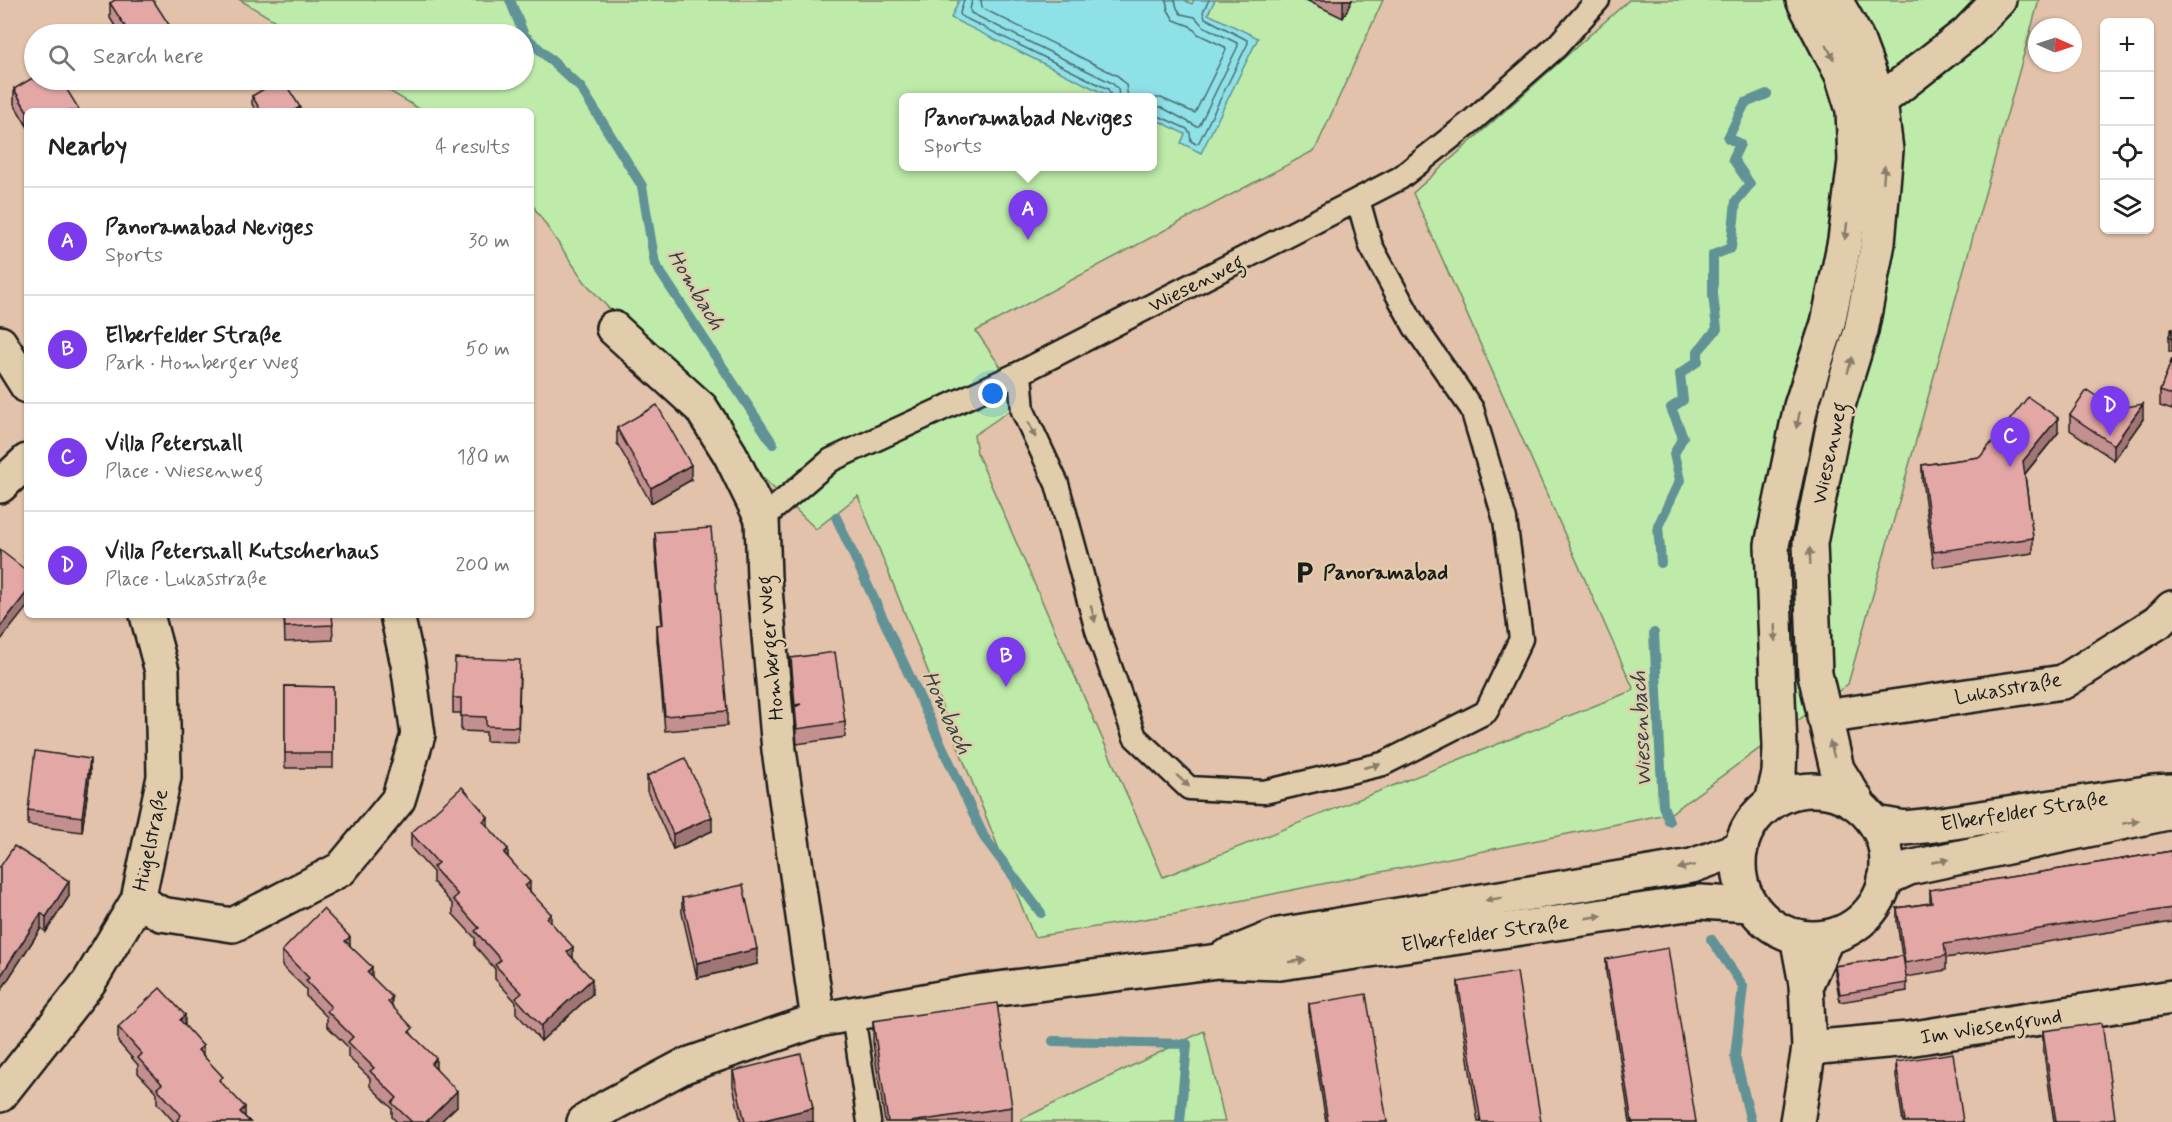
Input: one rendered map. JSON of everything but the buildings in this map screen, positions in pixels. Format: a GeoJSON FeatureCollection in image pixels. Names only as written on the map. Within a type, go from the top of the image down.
{"type":"FeatureCollection","features":[{"type":"Feature","properties":{"kind":"street","name":"Wiesenweg"},"geometry":{"type":"LineString","coordinates":[[1803,0],[1842,75],[1867,106]]}},
{"type":"Feature","properties":{"kind":"street","name":"Wiesenweg"},"geometry":{"type":"LineString","coordinates":[[1835,0],[1856,37],[1867,106],[1886,150],[1878,243],[1861,331],[1836,412],[1810,543],[1815,674],[1837,769],[1866,812]]}},
{"type":"Feature","properties":{"kind":"street"},"geometry":{"type":"LineString","coordinates":[[1867,106],[1967,33],[1999,0]]}},
{"type":"Feature","properties":{"kind":"street","name":"Wiesenweg"},"geometry":{"type":"LineString","coordinates":[[1772,802],[1779,773],[1780,747],[1772,545],[1801,406],[1828,323],[1845,240],[1855,161],[1867,106]]}},
{"type":"Feature","properties":{"kind":"street","name":"Homberger Weg"},"geometry":{"type":"LineString","coordinates":[[613,328],[702,408],[730,454],[762,519],[764,578],[778,750],[818,1020]]}},
{"type":"Feature","properties":{"kind":"street"},"geometry":{"type":"LineString","coordinates":[[0,343],[24,381]]}},
{"type":"Feature","properties":{"kind":"street"},"geometry":{"type":"LineString","coordinates":[[0,486],[24,464]]}},
{"type":"Feature","properties":{"kind":"street","name":"Lukasstraße"},"geometry":{"type":"LineString","coordinates":[[1824,717],[2063,682],[2158,622],[2172,608]]}},
{"type":"Feature","properties":{"kind":"street","name":"Hügelstraße"},"geometry":{"type":"LineString","coordinates":[[0,1095],[89,982],[138,900],[164,777],[162,671],[148,618]]}},
{"type":"Feature","properties":{"kind":"street"},"geometry":{"type":"LineString","coordinates":[[138,900],[161,914],[233,925],[341,869],[398,800],[418,735],[408,664],[398,618]]}},
{"type":"Feature","properties":{"kind":"street"},"geometry":{"type":"LineString","coordinates":[[1800,789],[1829,791],[1866,812],[1888,850],[1885,879],[1875,907],[1854,926],[1812,937],[1770,926],[1751,905],[1739,877],[1741,848],[1751,820],[1772,802],[1800,789]]}},
{"type":"Feature","properties":{"kind":"street","name":"Elberfelder Straße"},"geometry":{"type":"LineString","coordinates":[[1866,812],[1904,828],[2172,791]]}},
{"type":"Feature","properties":{"kind":"street","name":"Elberfelder Straße"},"geometry":{"type":"LineString","coordinates":[[1885,879],[1909,868],[2172,812]]}},
{"type":"Feature","properties":{"kind":"street","name":"Elberfelder Straße"},"geometry":{"type":"LineString","coordinates":[[1218,961],[1279,935],[1692,866],[1741,848]]}},
{"type":"Feature","properties":{"kind":"street","name":"Elberfelder Straße"},"geometry":{"type":"LineString","coordinates":[[584,1122],[684,1066],[818,1020],[974,992],[1218,961],[1280,963],[1700,902],[1751,905]]}},
{"type":"Feature","properties":{"kind":"street"},"geometry":{"type":"LineString","coordinates":[[1797,1122],[1809,1048],[1806,984],[1812,937]]}},
{"type":"Feature","properties":{"kind":"street","name":"Im Wiesengrund"},"geometry":{"type":"LineString","coordinates":[[1809,1048],[1908,1039],[2172,997]]}},
{"type":"Feature","properties":{"kind":"lane","name":"Wiesenweg"},"geometry":{"type":"LineString","coordinates":[[762,519],[831,460],[1020,373],[1400,178],[1473,120],[1556,47],[1598,0]]}},
{"type":"Feature","properties":{"kind":"lane"},"geometry":{"type":"LineString","coordinates":[[1020,373],[1023,411],[1057,484],[1097,630],[1135,737],[1190,788],[1264,792],[1383,764],[1486,712],[1521,639],[1505,520],[1472,409],[1409,317],[1371,246],[1358,200]]}},
{"type":"Feature","properties":{"kind":"lane"},"geometry":{"type":"LineString","coordinates":[[853,1015],[869,1122]]}},
{"type":"Feature","properties":{"kind":"green space"},"geometry":{"type":"Polygon","coordinates":[[[240,0],[1383,0],[1315,150],[976,331],[1024,401],[974,435],[977,453],[1163,877],[1634,690],[1413,193],[1629,0],[2039,0],[2034,18],[2028,18],[2028,39],[1848,684],[1671,813],[1175,914],[1034,937],[858,496],[816,529],[760,475],[584,281],[534,207],[534,108],[418,108],[388,90],[534,90],[534,24],[280,24],[240,0]]]}},
{"type":"Feature","properties":{"kind":"green space"},"geometry":{"type":"Polygon","coordinates":[[[1204,1031],[1225,1122],[1022,1122],[1022,1119],[1204,1031]]]}},
{"type":"Feature","properties":{"kind":"water"},"geometry":{"type":"Polygon","coordinates":[[[959,0],[1184,0],[1192,4],[1194,0],[1215,0],[1208,14],[1258,38],[1201,153],[1181,143],[1185,134],[1157,120],[1157,93],[1103,93],[951,18],[959,0]]]}},
{"type":"Feature","properties":{"kind":"waterway","name":"Hombach"},"geometry":{"type":"LineString","coordinates":[[510,0],[520,24]]}},
{"type":"Feature","properties":{"kind":"waterway","name":"Hombach"},"geometry":{"type":"LineString","coordinates":[[534,44],[581,88],[642,186],[655,264],[773,444]]}},
{"type":"Feature","properties":{"kind":"waterway","name":"Wiesenbach"},"geometry":{"type":"LineString","coordinates":[[1661,563],[1658,526],[1680,480],[1674,454],[1683,437],[1671,408],[1683,400],[1680,374],[1698,361],[1698,351],[1717,329],[1713,295],[1713,255],[1731,248],[1736,201],[1750,184],[1733,159],[1740,144],[1728,138],[1745,103],[1767,94]]}},
{"type":"Feature","properties":{"kind":"waterway","name":"Hombach"},"geometry":{"type":"LineString","coordinates":[[836,517],[984,837],[1041,913]]}},
{"type":"Feature","properties":{"kind":"waterway","name":"Wiesenbach"},"geometry":{"type":"LineString","coordinates":[[1654,633],[1663,806],[1669,821]]}},
{"type":"Feature","properties":{"kind":"waterway","name":"Wiesenbach"},"geometry":{"type":"LineString","coordinates":[[1711,939],[1743,986],[1735,1056],[1751,1122]]}},
{"type":"Feature","properties":{"kind":"waterway","name":"Hombach"},"geometry":{"type":"LineString","coordinates":[[1053,1041],[1187,1044],[1180,1122]]}},
{"type":"Feature","properties":{"kind":"place","name":"Panoramabad Neviges"},"geometry":{"type":"Point","coordinates":[1028,240]}},
{"type":"Feature","properties":{"kind":"place","name":"Villa Petershall Kutscherhaus"},"geometry":{"type":"Point","coordinates":[2110,436]}},
{"type":"Feature","properties":{"kind":"place","name":"Villa Petershall"},"geometry":{"type":"Point","coordinates":[2010,467]}},
{"type":"Feature","properties":{"kind":"place","name":"Panoramabad"},"geometry":{"type":"Point","coordinates":[1305,572]}},
{"type":"Feature","properties":{"kind":"place","name":"Elberfelder Straße"},"geometry":{"type":"Point","coordinates":[1006,687]}}]}
